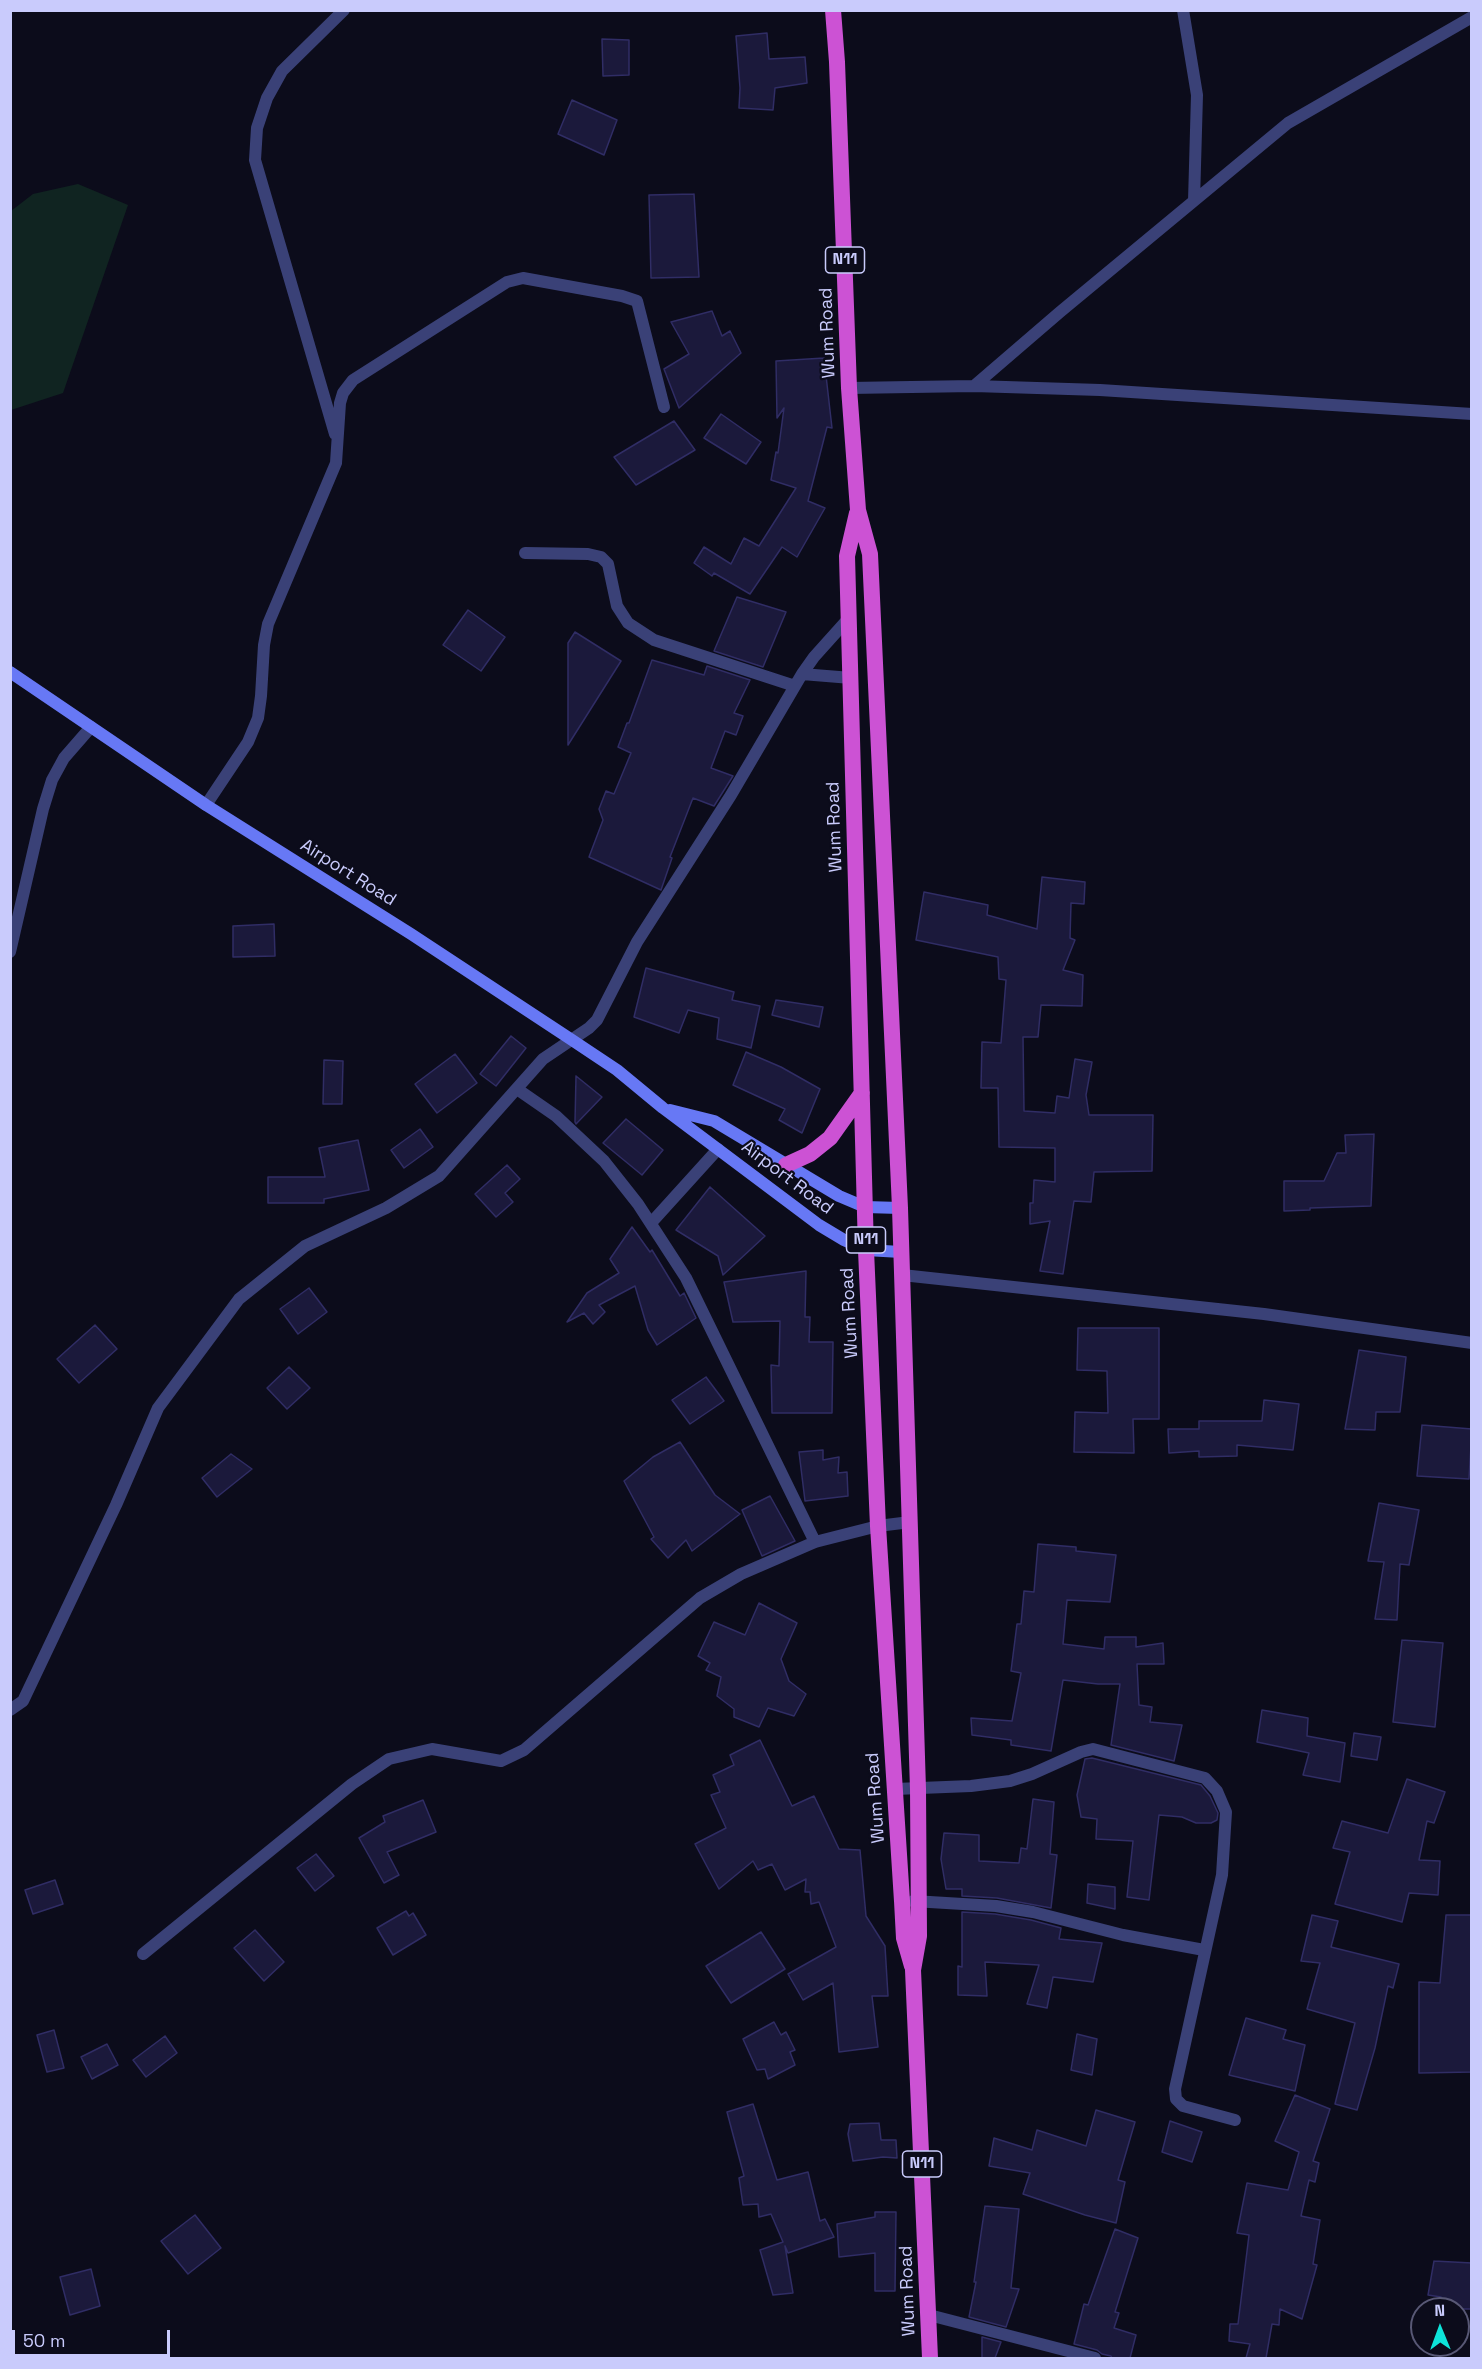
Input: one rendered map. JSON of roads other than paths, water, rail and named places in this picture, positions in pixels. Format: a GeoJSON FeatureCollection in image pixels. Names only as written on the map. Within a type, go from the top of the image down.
{"type":"FeatureCollection","features":[{"type":"Feature","properties":{"kind":"highway","name":"Wum Road"},"geometry":{"type":"LineString","coordinates":[[833,10],[849,388],[858,510],[870,554],[900,1208],[918,1789],[910,1901]]}},
{"type":"Feature","properties":{"kind":"highway","name":"Wum Road"},"geometry":{"type":"LineString","coordinates":[[858,510],[847,556],[866,1250],[878,1526],[895,1789],[910,1901],[919,1936],[913,1970],[930,2358]]}},
{"type":"Feature","properties":{"kind":"highway"},"geometry":{"type":"LineString","coordinates":[[786,1165],[810,1154],[830,1138],[862,1093]]}},
{"type":"Feature","properties":{"kind":"main road","name":"Airport Road"},"geometry":{"type":"LineString","coordinates":[[10,672],[206,805],[411,934],[617,1070],[663,1108],[819,1225],[866,1250],[901,1252]]}},
{"type":"Feature","properties":{"kind":"main road","name":"Airport Road"},"geometry":{"type":"LineString","coordinates":[[663,1108],[714,1121],[839,1196],[865,1207],[900,1208]]}},
{"type":"Feature","properties":{"kind":"street"},"geometry":{"type":"LineString","coordinates":[[339,446],[255,160],[257,128],[267,98],[282,71],[344,10]]}},
{"type":"Feature","properties":{"kind":"street"},"geometry":{"type":"LineString","coordinates":[[1183,10],[1197,95],[1194,201]]}},
{"type":"Feature","properties":{"kind":"street"},"geometry":{"type":"LineString","coordinates":[[974,386],[1288,123],[1472,17]]}},
{"type":"Feature","properties":{"kind":"street"},"geometry":{"type":"LineString","coordinates":[[206,805],[248,742],[258,718],[268,624],[336,463],[339,446],[340,404],[343,393],[353,380],[515,279],[524,278],[637,301],[664,407]]}},
{"type":"Feature","properties":{"kind":"street"},"geometry":{"type":"LineString","coordinates":[[849,388],[974,386],[1100,390],[1472,414]]}},
{"type":"Feature","properties":{"kind":"street"},"geometry":{"type":"LineString","coordinates":[[525,553],[588,554],[601,557],[608,564],[617,606],[628,623],[637,629],[654,640],[795,686]]}},
{"type":"Feature","properties":{"kind":"street"},"geometry":{"type":"LineString","coordinates":[[10,1710],[23,1701],[116,1505],[158,1408],[239,1299],[305,1246],[386,1208],[439,1176],[543,1059],[597,1020],[637,942],[731,795],[802,674],[849,618]]}},
{"type":"Feature","properties":{"kind":"street"},"geometry":{"type":"LineString","coordinates":[[802,674],[851,678]]}},
{"type":"Feature","properties":{"kind":"street"},"geometry":{"type":"LineString","coordinates":[[10,952],[43,809],[52,780],[64,758],[92,727]]}},
{"type":"Feature","properties":{"kind":"street"},"geometry":{"type":"LineString","coordinates":[[517,1089],[556,1116],[604,1161],[638,1203],[686,1278],[815,1542]]}},
{"type":"Feature","properties":{"kind":"street"},"geometry":{"type":"LineString","coordinates":[[651,1223],[718,1149]]}},
{"type":"Feature","properties":{"kind":"street"},"geometry":{"type":"LineString","coordinates":[[902,1275],[1253,1313],[1472,1342]]}},
{"type":"Feature","properties":{"kind":"street"},"geometry":{"type":"LineString","coordinates":[[143,1954],[352,1784],[389,1759],[432,1749],[501,1761],[524,1750],[700,1598],[741,1574],[815,1542],[878,1526],[910,1522]]}},
{"type":"Feature","properties":{"kind":"street"},"geometry":{"type":"LineString","coordinates":[[895,1789],[1010,1781],[1093,1749],[1204,1778],[1217,1791],[1226,1812],[1222,1875],[1175,2089],[1176,2099],[1183,2106],[1235,2120]]}},
{"type":"Feature","properties":{"kind":"street"},"geometry":{"type":"LineString","coordinates":[[910,1901],[996,1906],[1033,1912],[1123,1935],[1204,1950]]}},
{"type":"Feature","properties":{"kind":"street"},"geometry":{"type":"LineString","coordinates":[[928,2315],[1095,2358]]}}]}
